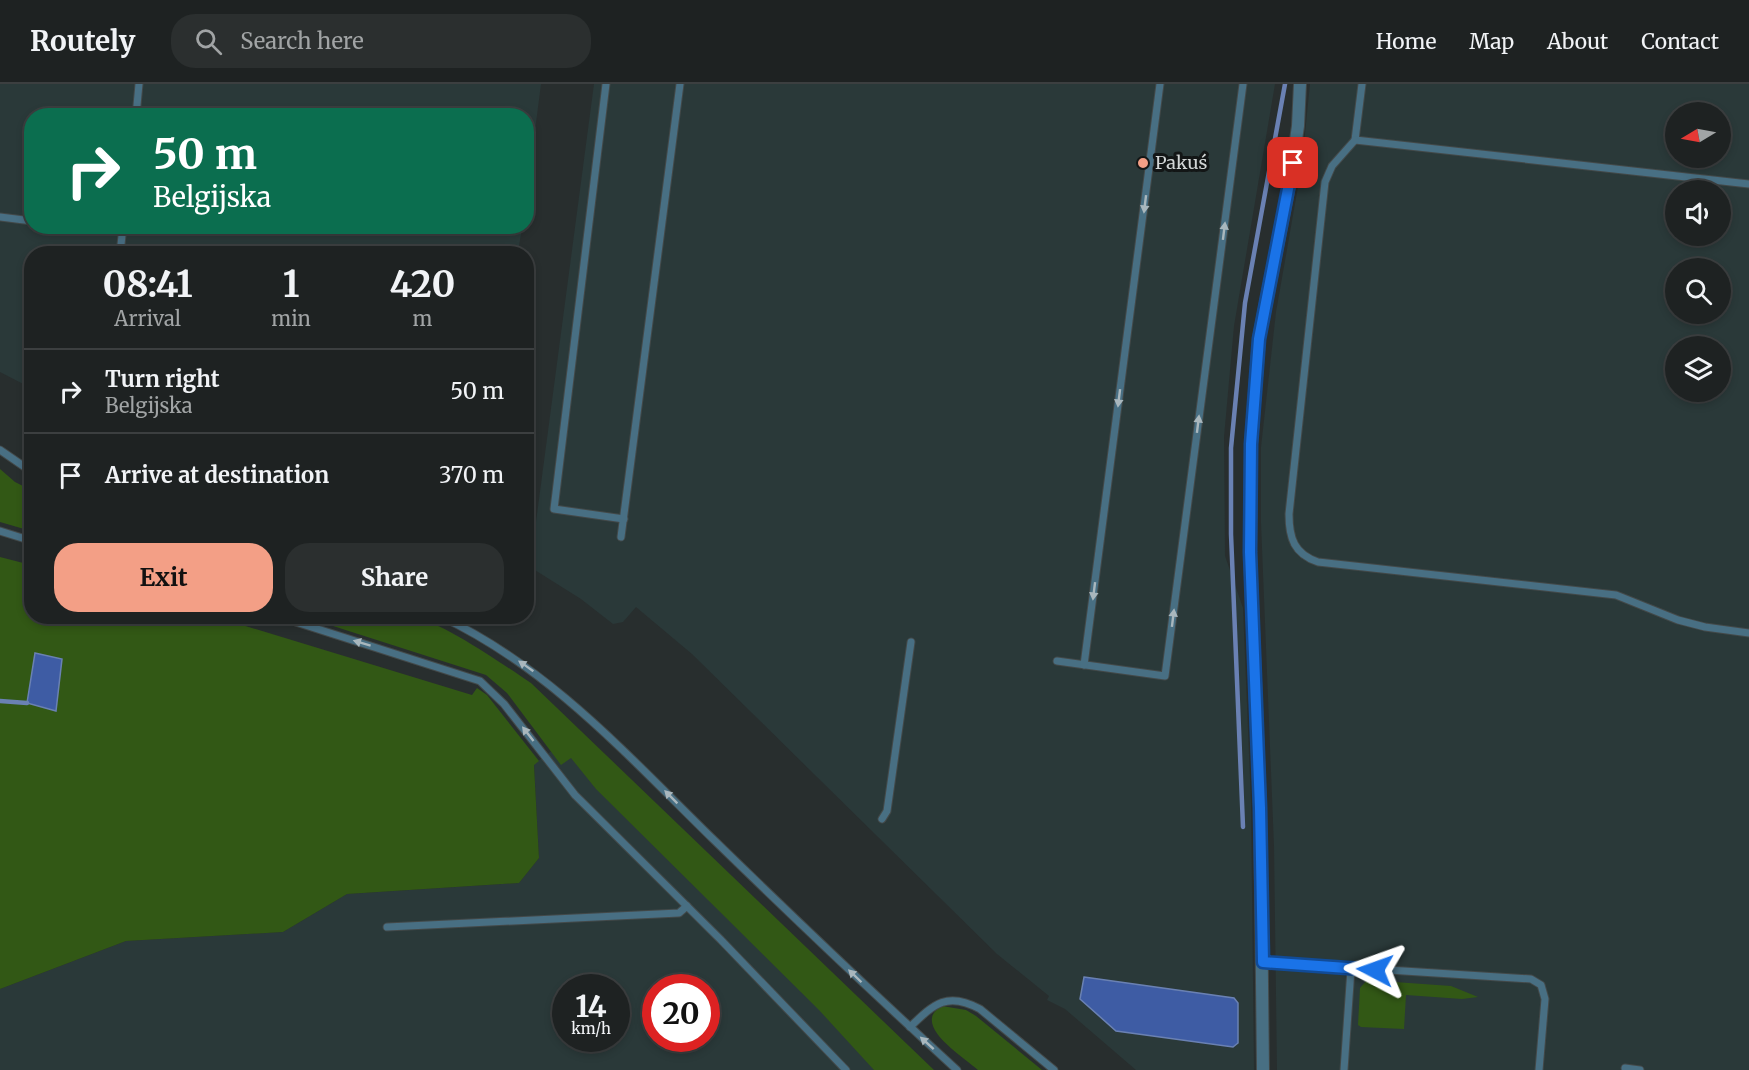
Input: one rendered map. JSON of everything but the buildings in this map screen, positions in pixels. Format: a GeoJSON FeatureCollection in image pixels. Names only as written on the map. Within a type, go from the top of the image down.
{"type":"FeatureCollection","features":[{"type":"Feature","properties":{"kind":"street"},"geometry":{"type":"LineString","coordinates":[[1263,1070],[1260,808],[1250,552],[1251,444],[1259,339],[1290,181],[1298,126],[1300,84]]}},
{"type":"Feature","properties":{"kind":"lane"},"geometry":{"type":"LineString","coordinates":[[137,108],[139,84]]}},
{"type":"Feature","properties":{"kind":"lane"},"geometry":{"type":"LineString","coordinates":[[606,84],[554,509],[624,519]]}},
{"type":"Feature","properties":{"kind":"lane"},"geometry":{"type":"LineString","coordinates":[[621,537],[680,84]]}},
{"type":"Feature","properties":{"kind":"lane"},"geometry":{"type":"LineString","coordinates":[[1084,665],[1160,84]]}},
{"type":"Feature","properties":{"kind":"lane"},"geometry":{"type":"LineString","coordinates":[[1057,661],[1165,676],[1243,84]]}},
{"type":"Feature","properties":{"kind":"lane"},"geometry":{"type":"LineString","coordinates":[[1362,84],[1355,140],[1332,166],[1325,182],[1289,514],[1289,532],[1301,553],[1318,562],[1616,595],[1678,620],[1705,627],[1749,633]]}},
{"type":"Feature","properties":{"kind":"lane"},"geometry":{"type":"LineString","coordinates":[[1355,140],[1749,184]]}},
{"type":"Feature","properties":{"kind":"lane"},"geometry":{"type":"LineString","coordinates":[[0,217],[24,220]]}},
{"type":"Feature","properties":{"kind":"lane"},"geometry":{"type":"LineString","coordinates":[[0,450],[24,466]]}},
{"type":"Feature","properties":{"kind":"lane"},"geometry":{"type":"LineString","coordinates":[[0,531],[24,538]]}},
{"type":"Feature","properties":{"kind":"lane"},"geometry":{"type":"LineString","coordinates":[[302,624],[480,681],[504,704],[575,795],[687,906],[843,1069]]}},
{"type":"Feature","properties":{"kind":"lane"},"geometry":{"type":"LineString","coordinates":[[454,624],[507,653],[585,714],[957,1070]]}},
{"type":"Feature","properties":{"kind":"lane"},"geometry":{"type":"LineString","coordinates":[[882,819],[887,811],[911,642]]}},
{"type":"Feature","properties":{"kind":"lane"},"geometry":{"type":"LineString","coordinates":[[387,927],[679,913],[687,906]]}},
{"type":"Feature","properties":{"kind":"lane"},"geometry":{"type":"LineString","coordinates":[[1263,962],[1531,979],[1541,985],[1545,999],[1539,1070]]}},
{"type":"Feature","properties":{"kind":"lane"},"geometry":{"type":"LineString","coordinates":[[1344,1070],[1352,969]]}},
{"type":"Feature","properties":{"kind":"lane"},"geometry":{"type":"LineString","coordinates":[[910,1027],[930,1007],[942,1001],[968,1002],[980,1009],[1054,1070]]}},
{"type":"Feature","properties":{"kind":"lane"},"geometry":{"type":"LineString","coordinates":[[1625,1068],[1640,1070]]}},
{"type":"Feature","properties":{"kind":"shaded area"},"geometry":{"type":"Polygon","coordinates":[[[0,84],[541,84],[534,138],[534,108],[24,108],[24,234],[521,234],[519,246],[24,246],[24,384],[0,372],[0,84]]]}},
{"type":"Feature","properties":{"kind":"shaded area"},"geometry":{"type":"Polygon","coordinates":[[[594,84],[1275,84],[1234,326],[1224,437],[1225,556],[1243,608],[1251,803],[1254,1070],[1136,1070],[1065,1009],[1047,1000],[1049,996],[997,954],[692,654],[636,607],[623,622],[613,624],[581,599],[534,570],[534,537],[594,84]]]}},
{"type":"Feature","properties":{"kind":"shaded area"},"geometry":{"type":"Polygon","coordinates":[[[1310,84],[1749,84],[1749,1070],[1277,1070],[1274,846],[1261,523],[1261,447],[1276,312],[1302,164],[1310,84]]]}},
{"type":"Feature","properties":{"kind":"shaded area"},"geometry":{"type":"Polygon","coordinates":[[[575,734],[905,1070],[0,1070],[0,989],[126,941],[283,932],[347,894],[519,883],[539,858],[534,764],[575,734]]]}},
{"type":"Feature","properties":{"kind":"green space"},"geometry":{"type":"Polygon","coordinates":[[[0,469],[24,486],[24,529],[0,522],[0,469]]]}},
{"type":"Feature","properties":{"kind":"green space"},"geometry":{"type":"Polygon","coordinates":[[[0,557],[24,563],[24,624],[239,624],[472,695],[477,688],[487,695],[539,761],[534,765],[539,858],[519,883],[347,894],[283,932],[126,941],[0,989],[0,557]]]}},
{"type":"Feature","properties":{"kind":"green space"},"geometry":{"type":"Polygon","coordinates":[[[327,624],[434,624],[472,645],[531,683],[934,1070],[874,1070],[819,1010],[596,789],[571,758],[561,765],[507,693],[486,675],[327,624]]]}},
{"type":"Feature","properties":{"kind":"green space"},"geometry":{"type":"Polygon","coordinates":[[[1367,980],[1451,986],[1478,997],[1462,999],[1406,995],[1404,1029],[1361,1027],[1358,1025],[1360,988],[1367,980]]]}},
{"type":"Feature","properties":{"kind":"green space"},"geometry":{"type":"Polygon","coordinates":[[[942,1006],[966,1010],[976,1016],[1042,1070],[978,1070],[942,1040],[935,1030],[932,1022],[934,1013],[942,1006]]]}},
{"type":"Feature","properties":{"kind":"water"},"geometry":{"type":"Polygon","coordinates":[[[35,653],[62,659],[56,711],[27,703],[35,653]]]}},
{"type":"Feature","properties":{"kind":"water"},"geometry":{"type":"Polygon","coordinates":[[[1084,977],[1234,998],[1238,1003],[1238,1043],[1233,1047],[1116,1031],[1080,999],[1084,977]]]}},
{"type":"Feature","properties":{"kind":"waterway"},"geometry":{"type":"LineString","coordinates":[[1243,827],[1231,534],[1231,448],[1245,303],[1285,84]]}},
{"type":"Feature","properties":{"kind":"waterway"},"geometry":{"type":"LineString","coordinates":[[0,701],[27,703]]}},
{"type":"Feature","properties":{"kind":"place","name":"Pakuś"},"geometry":{"type":"Point","coordinates":[1143,163]}},
{"type":"Feature","properties":{"kind":"route"},"geometry":{"type":"LineString","coordinates":[[1293,163],[1259,339],[1251,444],[1250,552],[1260,808],[1263,962],[1375,970]]}}]}
